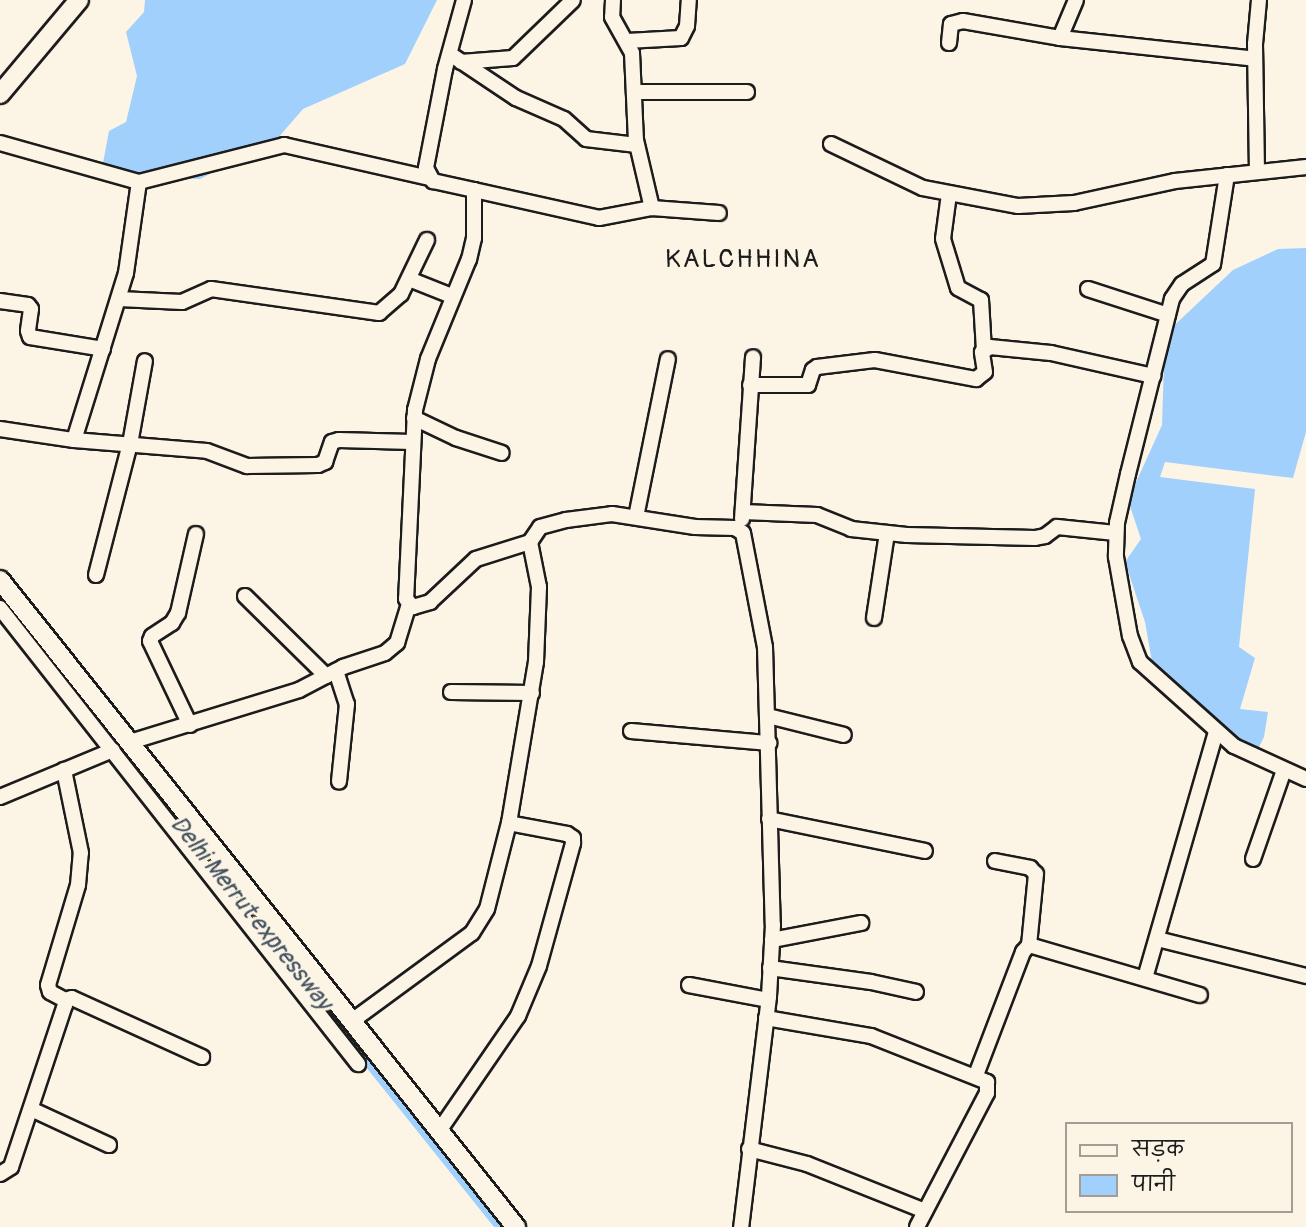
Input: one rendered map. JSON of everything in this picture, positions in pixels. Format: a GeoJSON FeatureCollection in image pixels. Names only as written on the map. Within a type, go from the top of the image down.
{"type":"FeatureCollection","features":[{"type":"Feature","properties":{"kind":"street"},"geometry":{"type":"LineString","coordinates":[[0,94],[79,0]]}},
{"type":"Feature","properties":{"kind":"street"},"geometry":{"type":"LineString","coordinates":[[429,178],[426,162],[455,58],[464,0]]}},
{"type":"Feature","properties":{"kind":"street"},"geometry":{"type":"LineString","coordinates":[[455,58],[513,58],[573,0]]}},
{"type":"Feature","properties":{"kind":"street"},"geometry":{"type":"LineString","coordinates":[[613,0],[612,17],[632,53],[637,145],[652,208]]}},
{"type":"Feature","properties":{"kind":"street"},"geometry":{"type":"LineString","coordinates":[[627,41],[681,38],[685,33],[689,0]]}},
{"type":"Feature","properties":{"kind":"street"},"geometry":{"type":"LineString","coordinates":[[1060,38],[1076,0]]}},
{"type":"Feature","properties":{"kind":"street"},"geometry":{"type":"LineString","coordinates":[[1258,173],[1255,59],[1259,0]]}},
{"type":"Feature","properties":{"kind":"street"},"geometry":{"type":"LineString","coordinates":[[949,43],[949,31],[957,20],[1060,38],[1255,59]]}},
{"type":"Feature","properties":{"kind":"street"},"geometry":{"type":"LineString","coordinates":[[455,58],[516,99],[564,119],[586,139],[637,145]]}},
{"type":"Feature","properties":{"kind":"street"},"geometry":{"type":"LineString","coordinates":[[634,92],[747,92]]}},
{"type":"Feature","properties":{"kind":"street"},"geometry":{"type":"LineString","coordinates":[[0,143],[139,182],[284,145],[599,218],[619,217],[652,208],[719,213]]}},
{"type":"Feature","properties":{"kind":"street"},"geometry":{"type":"LineString","coordinates":[[831,144],[906,181],[949,194],[1018,206],[1074,203],[1142,186],[1306,167]]}},
{"type":"Feature","properties":{"kind":"street"},"geometry":{"type":"LineString","coordinates":[[1227,175],[1213,264],[1182,284],[1172,299],[1116,533],[1116,557],[1133,650],[1148,672],[1234,746],[1306,779]]}},
{"type":"Feature","properties":{"kind":"street"},"geometry":{"type":"LineString","coordinates":[[74,440],[126,273],[139,182]]}},
{"type":"Feature","properties":{"kind":"street"},"geometry":{"type":"LineString","coordinates":[[130,742],[299,690],[331,673],[393,648],[409,604],[406,592],[414,418],[428,359],[472,249],[477,200],[474,190]]}},
{"type":"Feature","properties":{"kind":"street"},"geometry":{"type":"LineString","coordinates":[[750,385],[808,385],[813,370],[817,368],[875,360],[954,377],[976,379],[985,372],[981,300],[958,288],[943,239],[949,194]]}},
{"type":"Feature","properties":{"kind":"street"},"geometry":{"type":"LineString","coordinates":[[119,299],[182,302],[211,289],[374,314],[394,303],[409,279],[427,240]]}},
{"type":"Feature","properties":{"kind":"street"},"geometry":{"type":"LineString","coordinates":[[409,279],[452,296]]}},
{"type":"Feature","properties":{"kind":"street"},"geometry":{"type":"LineString","coordinates":[[1088,289],[1168,314]]}},
{"type":"Feature","properties":{"kind":"street"},"geometry":{"type":"LineString","coordinates":[[0,301],[27,305],[31,309],[28,331],[30,337],[103,349]]}},
{"type":"Feature","properties":{"kind":"street"},"geometry":{"type":"LineString","coordinates":[[984,350],[990,346],[1023,348],[1153,376]]}},
{"type":"Feature","properties":{"kind":"street"},"geometry":{"type":"LineString","coordinates":[[741,1227],[768,1000],[772,940],[765,647],[741,530],[753,356]]}},
{"type":"Feature","properties":{"kind":"street"},"geometry":{"type":"LineString","coordinates":[[636,517],[668,359]]}},
{"type":"Feature","properties":{"kind":"street"},"geometry":{"type":"LineString","coordinates":[[96,575],[130,444],[145,361]]}},
{"type":"Feature","properties":{"kind":"street"},"geometry":{"type":"LineString","coordinates":[[414,418],[456,438],[502,453]]}},
{"type":"Feature","properties":{"kind":"street"},"geometry":{"type":"LineString","coordinates":[[0,429],[74,440],[207,451],[247,466],[308,466],[325,461],[329,447],[339,440],[412,442]]}},
{"type":"Feature","properties":{"kind":"street"},"geometry":{"type":"LineString","coordinates":[[743,512],[817,515],[851,529],[887,533],[1035,538],[1045,536],[1058,527],[1116,533]]}},
{"type":"Feature","properties":{"kind":"street"},"geometry":{"type":"LineString","coordinates":[[352,1020],[462,941],[480,923],[496,885],[532,693],[539,587],[530,542],[537,529],[545,525],[612,514],[695,527],[741,530]]}},
{"type":"Feature","properties":{"kind":"street"},"geometry":{"type":"LineString","coordinates":[[874,618],[887,533]]}},
{"type":"Feature","properties":{"kind":"street"},"geometry":{"type":"LineString","coordinates":[[190,725],[150,641],[152,636],[172,623],[178,613],[197,534]]}},
{"type":"Feature","properties":{"kind":"street"},"geometry":{"type":"LineString","coordinates":[[409,604],[421,606],[430,602],[476,559],[530,542]]}},
{"type":"Feature","properties":{"kind":"street"},"geometry":{"type":"LineString","coordinates":[[0,580],[516,1227]]}},
{"type":"Feature","properties":{"kind":"street"},"geometry":{"type":"LineString","coordinates":[[245,596],[331,673],[347,704],[339,782]]}},
{"type":"Feature","properties":{"kind":"street"},"geometry":{"type":"LineString","coordinates":[[0,608],[358,1064]]}},
{"type":"Feature","properties":{"kind":"street"},"geometry":{"type":"LineString","coordinates":[[451,692],[532,693]]}},
{"type":"Feature","properties":{"kind":"street"},"geometry":{"type":"LineString","coordinates":[[768,716],[844,735]]}},
{"type":"Feature","properties":{"kind":"street"},"geometry":{"type":"LineString","coordinates":[[631,731],[769,743]]}},
{"type":"Feature","properties":{"kind":"street"},"geometry":{"type":"LineString","coordinates":[[1145,978],[1216,732]]}},
{"type":"Feature","properties":{"kind":"street"},"geometry":{"type":"LineString","coordinates":[[0,797],[113,750]]}},
{"type":"Feature","properties":{"kind":"street"},"geometry":{"type":"LineString","coordinates":[[64,770],[81,853],[78,885],[48,985],[50,992],[65,1000],[72,998],[202,1057]]}},
{"type":"Feature","properties":{"kind":"street"},"geometry":{"type":"LineString","coordinates":[[1253,859],[1284,770]]}},
{"type":"Feature","properties":{"kind":"street"},"geometry":{"type":"LineString","coordinates":[[769,819],[925,851]]}},
{"type":"Feature","properties":{"kind":"street"},"geometry":{"type":"LineString","coordinates":[[439,1131],[518,1016],[539,966],[573,844],[573,838],[567,834],[509,823]]}},
{"type":"Feature","properties":{"kind":"street"},"geometry":{"type":"LineString","coordinates":[[976,1075],[1023,952],[1030,945],[1037,874],[1030,868],[995,860]]}},
{"type":"Feature","properties":{"kind":"street"},"geometry":{"type":"LineString","coordinates":[[772,940],[861,923]]}},
{"type":"Feature","properties":{"kind":"street"},"geometry":{"type":"LineString","coordinates":[[1157,939],[1306,976]]}},
{"type":"Feature","properties":{"kind":"street"},"geometry":{"type":"LineString","coordinates":[[1030,945],[1200,995]]}},
{"type":"Feature","properties":{"kind":"street"},"geometry":{"type":"LineString","coordinates":[[770,968],[872,982],[916,992]]}},
{"type":"Feature","properties":{"kind":"street"},"geometry":{"type":"LineString","coordinates":[[689,985],[768,1000]]}},
{"type":"Feature","properties":{"kind":"street"},"geometry":{"type":"LineString","coordinates":[[0,1174],[12,1167],[65,1000]]}},
{"type":"Feature","properties":{"kind":"street"},"geometry":{"type":"LineString","coordinates":[[766,1018],[850,1031],[976,1075],[987,1082],[987,1093],[917,1227]]}},
{"type":"Feature","properties":{"kind":"street"},"geometry":{"type":"LineString","coordinates":[[31,1109],[109,1145]]}},
{"type":"Feature","properties":{"kind":"street"},"geometry":{"type":"LineString","coordinates":[[749,1149],[807,1164],[925,1211]]}},
{"type":"Feature","properties":{"kind":"water"},"geometry":{"type":"Polygon","coordinates":[[[145,0],[437,0],[405,64],[303,109],[277,139],[200,179],[112,175],[103,163],[109,131],[126,122],[137,76],[126,32],[144,12],[145,0]]]}},
{"type":"Feature","properties":{"kind":"water"},"geometry":{"type":"Polygon","coordinates":[[[1306,248],[1306,432],[1293,478],[1165,462],[1160,477],[1255,489],[1239,647],[1255,658],[1240,709],[1268,712],[1264,737],[1256,753],[1238,746],[1152,662],[1145,622],[1125,562],[1141,539],[1128,500],[1162,425],[1165,334],[1233,270],[1278,249],[1306,248]]]}},
{"type":"Feature","properties":{"kind":"waterway","name":"Delhi Merrut expressway"},"geometry":{"type":"LineString","coordinates":[[102,726],[503,1227]]}},
{"type":"Feature","properties":{"kind":"district","name":"KALCHHINA"},"geometry":{"type":"Point","coordinates":[743,260]}}]}
